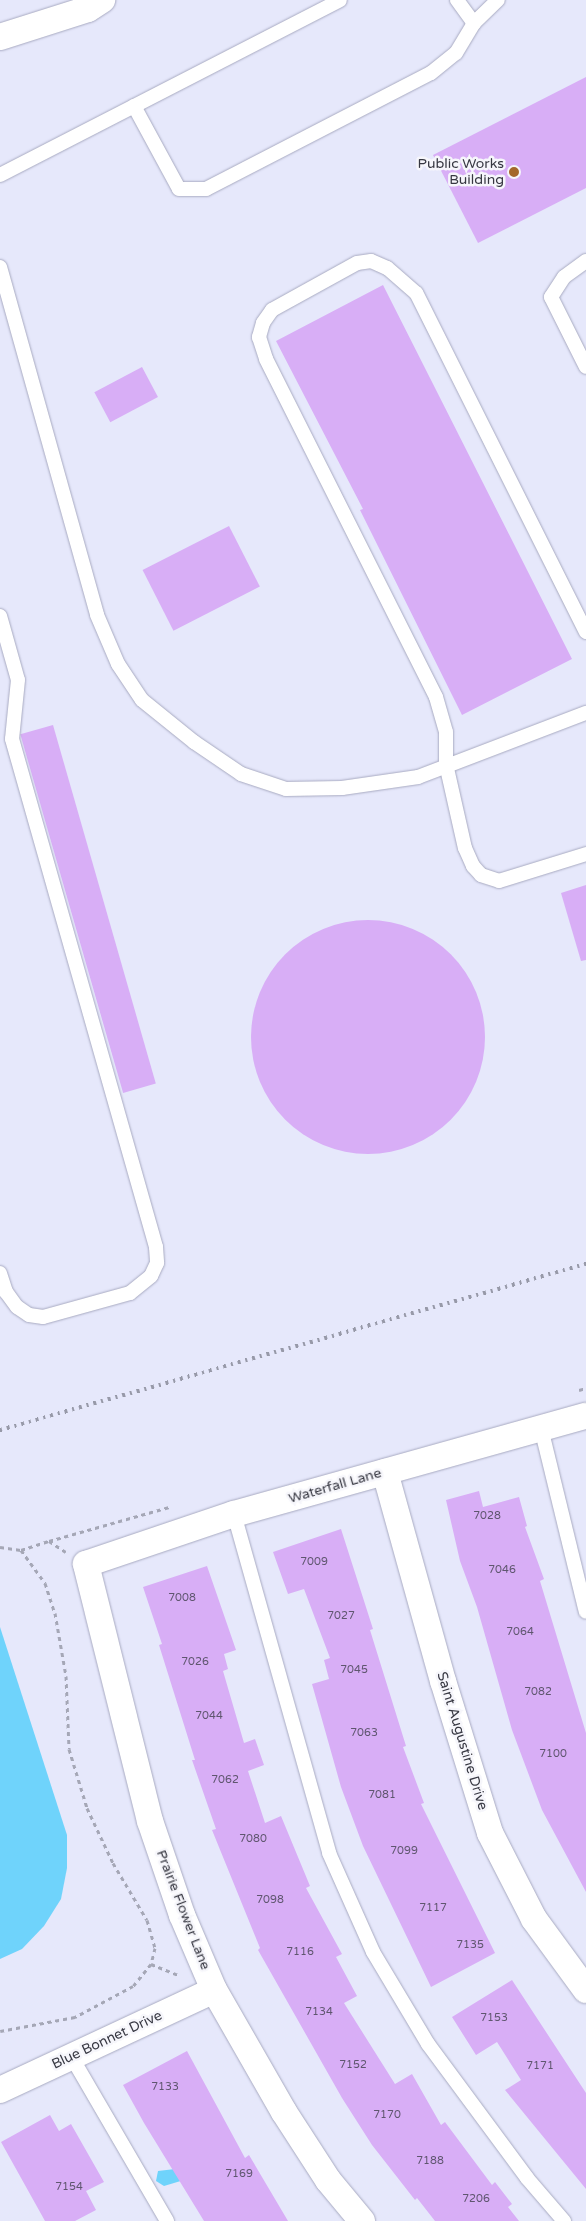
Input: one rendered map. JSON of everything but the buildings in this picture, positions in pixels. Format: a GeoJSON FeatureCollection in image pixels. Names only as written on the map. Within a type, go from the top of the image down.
{"type":"FeatureCollection","features":[{"type":"Feature","properties":{"kind":"street"},"geometry":{"type":"LineString","coordinates":[[0,38],[88,9],[102,0]]}},
{"type":"Feature","properties":{"kind":"street","name":"Waterfall Lane"},"geometry":{"type":"LineString","coordinates":[[86,1564],[234,1514],[586,1416]]}},
{"type":"Feature","properties":{"kind":"street","name":"Saint Augustine Drive"},"geometry":{"type":"LineString","coordinates":[[385,1472],[443,1681],[490,1833],[534,1919],[586,1990]]}},
{"type":"Feature","properties":{"kind":"street","name":"Prairie Flower Lane"},"geometry":{"type":"LineString","coordinates":[[86,1564],[150,1821],[182,1915],[214,1990],[284,2112],[328,2180],[362,2221]]}},
{"type":"Feature","properties":{"kind":"street","name":"Blue Bonnet Drive"},"geometry":{"type":"LineString","coordinates":[[0,2090],[214,1990]]}},
{"type":"Feature","properties":{"kind":"lane"},"geometry":{"type":"LineString","coordinates":[[0,175],[340,0]]}},
{"type":"Feature","properties":{"kind":"lane"},"geometry":{"type":"LineString","coordinates":[[457,0],[474,23]]}},
{"type":"Feature","properties":{"kind":"lane"},"geometry":{"type":"LineString","coordinates":[[134,106],[179,189],[206,189],[430,73],[456,53],[474,23],[498,0]]}},
{"type":"Feature","properties":{"kind":"lane"},"geometry":{"type":"LineString","coordinates":[[586,632],[416,293],[387,268],[371,261],[357,262],[272,310],[263,323],[259,337],[266,359],[436,697],[446,732],[446,764],[465,848],[473,866],[481,875],[499,880],[586,854]]}},
{"type":"Feature","properties":{"kind":"lane"},"geometry":{"type":"LineString","coordinates":[[586,261],[564,276],[550,297],[586,367]]}},
{"type":"Feature","properties":{"kind":"lane"},"geometry":{"type":"LineString","coordinates":[[0,267],[97,615],[118,664],[142,700],[241,774],[286,789],[342,788],[418,777],[446,764],[528,737],[586,712]]}},
{"type":"Feature","properties":{"kind":"lane"},"geometry":{"type":"LineString","coordinates":[[0,616],[18,680],[12,739],[156,1247],[157,1262],[151,1276],[130,1293],[43,1317],[29,1315],[18,1307],[6,1292],[0,1273]]}},
{"type":"Feature","properties":{"kind":"lane"},"geometry":{"type":"LineString","coordinates":[[541,1428],[586,1612]]}},
{"type":"Feature","properties":{"kind":"lane"},"geometry":{"type":"LineString","coordinates":[[234,1514],[328,1853],[373,1952],[428,2044],[527,2178],[564,2221]]}},
{"type":"Feature","properties":{"kind":"lane"},"geometry":{"type":"LineString","coordinates":[[71,2056],[167,2221]]}},
{"type":"Feature","properties":{"kind":"path"},"geometry":{"type":"LineString","coordinates":[[0,1547],[21,1550],[49,1541],[86,1564]]}},
{"type":"Feature","properties":{"kind":"path"},"geometry":{"type":"LineString","coordinates":[[0,2031],[75,2017],[133,1986],[150,1964],[155,1948],[147,1920],[113,1863],[87,1808],[69,1749],[66,1676],[55,1613],[45,1583],[21,1550]]}},
{"type":"Feature","properties":{"kind":"water"},"geometry":{"type":"Polygon","coordinates":[[[0,1627],[67,1835],[67,1868],[61,1899],[44,1926],[22,1949],[0,1959],[0,1627]]]}},
{"type":"Feature","properties":{"kind":"water"},"geometry":{"type":"Polygon","coordinates":[[[175,2169],[184,2180],[164,2186],[156,2181],[158,2171],[175,2169]]]}},
{"type":"Feature","properties":{"kind":"railway"},"geometry":{"type":"LineString","coordinates":[[0,1430],[586,1264]]}},
{"type":"Feature","properties":{"kind":"place","name":"Public Works Building"},"geometry":{"type":"Point","coordinates":[514,172]}}]}
